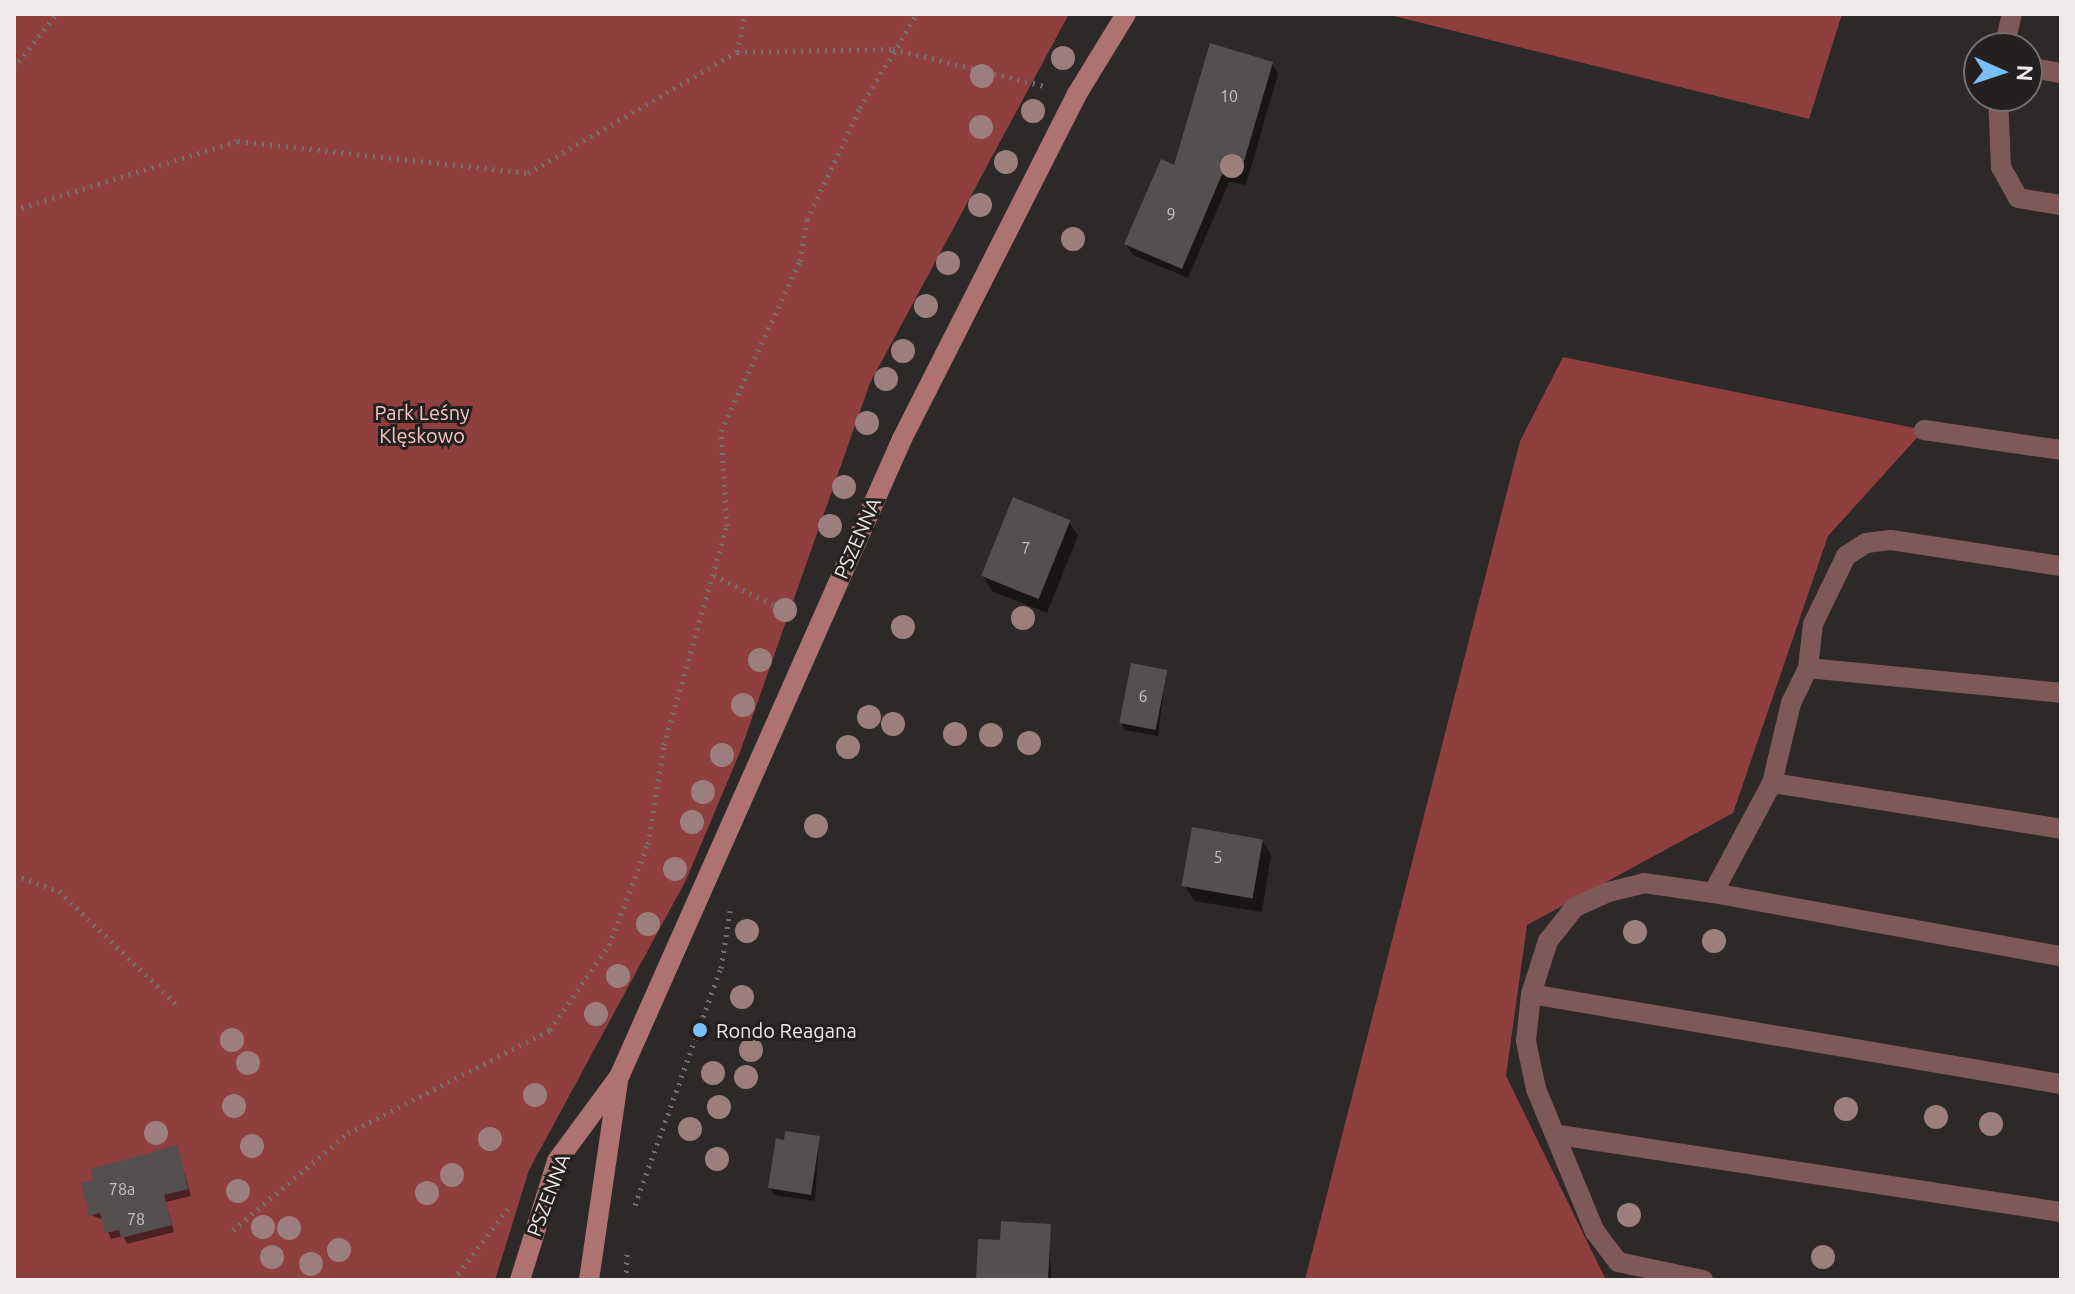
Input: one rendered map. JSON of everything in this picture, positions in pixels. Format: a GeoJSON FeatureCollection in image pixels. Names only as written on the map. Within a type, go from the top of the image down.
{"type":"FeatureCollection","features":[{"type":"Feature","properties":{"kind":"street","name":"PSZENNA"},"geometry":{"type":"LineString","coordinates":[[520,1280],[557,1161],[619,1077],[902,439],[1077,94],[1126,14]]}},
{"type":"Feature","properties":{"kind":"street","name":"PSZENNA"},"geometry":{"type":"LineString","coordinates":[[589,1280],[619,1077]]}},
{"type":"Feature","properties":{"kind":"lane"},"geometry":{"type":"LineString","coordinates":[[1999,112],[2001,167],[2018,198],[2061,205]]}},
{"type":"Feature","properties":{"kind":"lane"},"geometry":{"type":"LineString","coordinates":[[1924,430],[2061,450]]}},
{"type":"Feature","properties":{"kind":"lane"},"geometry":{"type":"LineString","coordinates":[[1713,893],[1772,783],[1791,703],[1808,668],[1829,580],[1866,543],[1891,540],[2061,566]]}},
{"type":"Feature","properties":{"kind":"lane"},"geometry":{"type":"LineString","coordinates":[[1808,668],[2061,693]]}},
{"type":"Feature","properties":{"kind":"lane"},"geometry":{"type":"LineString","coordinates":[[1772,783],[2061,829]]}},
{"type":"Feature","properties":{"kind":"lane"},"geometry":{"type":"LineString","coordinates":[[1703,1280],[1618,1262],[1595,1232],[1559,1135],[1533,1077],[1526,1041],[1531,994],[1548,941],[1575,907],[1644,883],[2061,956]]}},
{"type":"Feature","properties":{"kind":"lane"},"geometry":{"type":"LineString","coordinates":[[1531,994],[2061,1084]]}},
{"type":"Feature","properties":{"kind":"lane"},"geometry":{"type":"LineString","coordinates":[[1559,1135],[2061,1212]]}},
{"type":"Feature","properties":{"kind":"path"},"geometry":{"type":"LineString","coordinates":[[14,68],[56,14]]}},
{"type":"Feature","properties":{"kind":"path"},"geometry":{"type":"LineString","coordinates":[[737,52],[745,14]]}},
{"type":"Feature","properties":{"kind":"path"},"geometry":{"type":"LineString","coordinates":[[233,1230],[348,1133],[550,1030],[609,945],[648,844],[664,745],[727,526],[721,431],[800,261],[807,220],[893,49],[917,14]]}},
{"type":"Feature","properties":{"kind":"path"},"geometry":{"type":"LineString","coordinates":[[14,210],[238,141],[528,173],[737,52],[893,49],[1077,94]]}},
{"type":"Feature","properties":{"kind":"path"},"geometry":{"type":"LineString","coordinates":[[714,575],[819,628]]}},
{"type":"Feature","properties":{"kind":"path"},"geometry":{"type":"LineString","coordinates":[[14,875],[59,891],[179,1007]]}},
{"type":"Feature","properties":{"kind":"path"},"geometry":{"type":"LineString","coordinates":[[631,1222],[650,1149],[721,968],[732,897]]}},
{"type":"Feature","properties":{"kind":"path"},"geometry":{"type":"LineString","coordinates":[[453,1280],[519,1198]]}},
{"type":"Feature","properties":{"kind":"path"},"geometry":{"type":"LineString","coordinates":[[626,1280],[628,1236]]}},
{"type":"Feature","properties":{"kind":"green space","name":"Park Leśny Klęskowo"},"geometry":{"type":"Polygon","coordinates":[[[14,14],[1069,14],[870,383],[740,752],[686,880],[529,1170],[495,1280],[14,1280],[14,14]]]}},
{"type":"Feature","properties":{"kind":"green space"},"geometry":{"type":"Polygon","coordinates":[[[1386,14],[1842,14],[1809,119],[1386,14]]]}},
{"type":"Feature","properties":{"kind":"green space"},"geometry":{"type":"Polygon","coordinates":[[[1563,357],[1924,430],[1828,536],[1733,813],[1527,925],[1506,1076],[1606,1280],[1305,1280],[1520,441],[1563,357]]]}},
{"type":"Feature","properties":{"kind":"building"},"geometry":{"type":"Polygon","coordinates":[[[1210,43],[1273,62],[1240,175],[1223,172],[1182,269],[1124,244],[1161,159],[1174,165],[1210,43]]]}},
{"type":"Feature","properties":{"kind":"building"},"geometry":{"type":"Polygon","coordinates":[[[1013,497],[1070,520],[1039,599],[981,576],[1013,497]]]}},
{"type":"Feature","properties":{"kind":"building"},"geometry":{"type":"Polygon","coordinates":[[[1131,663],[1167,670],[1156,730],[1119,723],[1131,663]]]}},
{"type":"Feature","properties":{"kind":"building"},"geometry":{"type":"Polygon","coordinates":[[[1192,827],[1263,840],[1252,899],[1182,886],[1192,827]]]}},
{"type":"Feature","properties":{"kind":"building"},"geometry":{"type":"Polygon","coordinates":[[[785,1131],[820,1136],[811,1195],[768,1188],[776,1138],[784,1140],[785,1131]]]}},
{"type":"Feature","properties":{"kind":"building"},"geometry":{"type":"Polygon","coordinates":[[[178,1145],[188,1189],[164,1195],[172,1225],[121,1238],[119,1230],[105,1233],[100,1213],[89,1216],[81,1183],[94,1180],[90,1169],[178,1145]]]}},
{"type":"Feature","properties":{"kind":"building"},"geometry":{"type":"Polygon","coordinates":[[[1001,1221],[1051,1224],[1048,1280],[976,1280],[978,1239],[1000,1240],[1001,1221]]]}},
{"type":"Feature","properties":{"kind":"place","name":"Rondo Reagana"},"geometry":{"type":"Point","coordinates":[700,1030]}}]}
